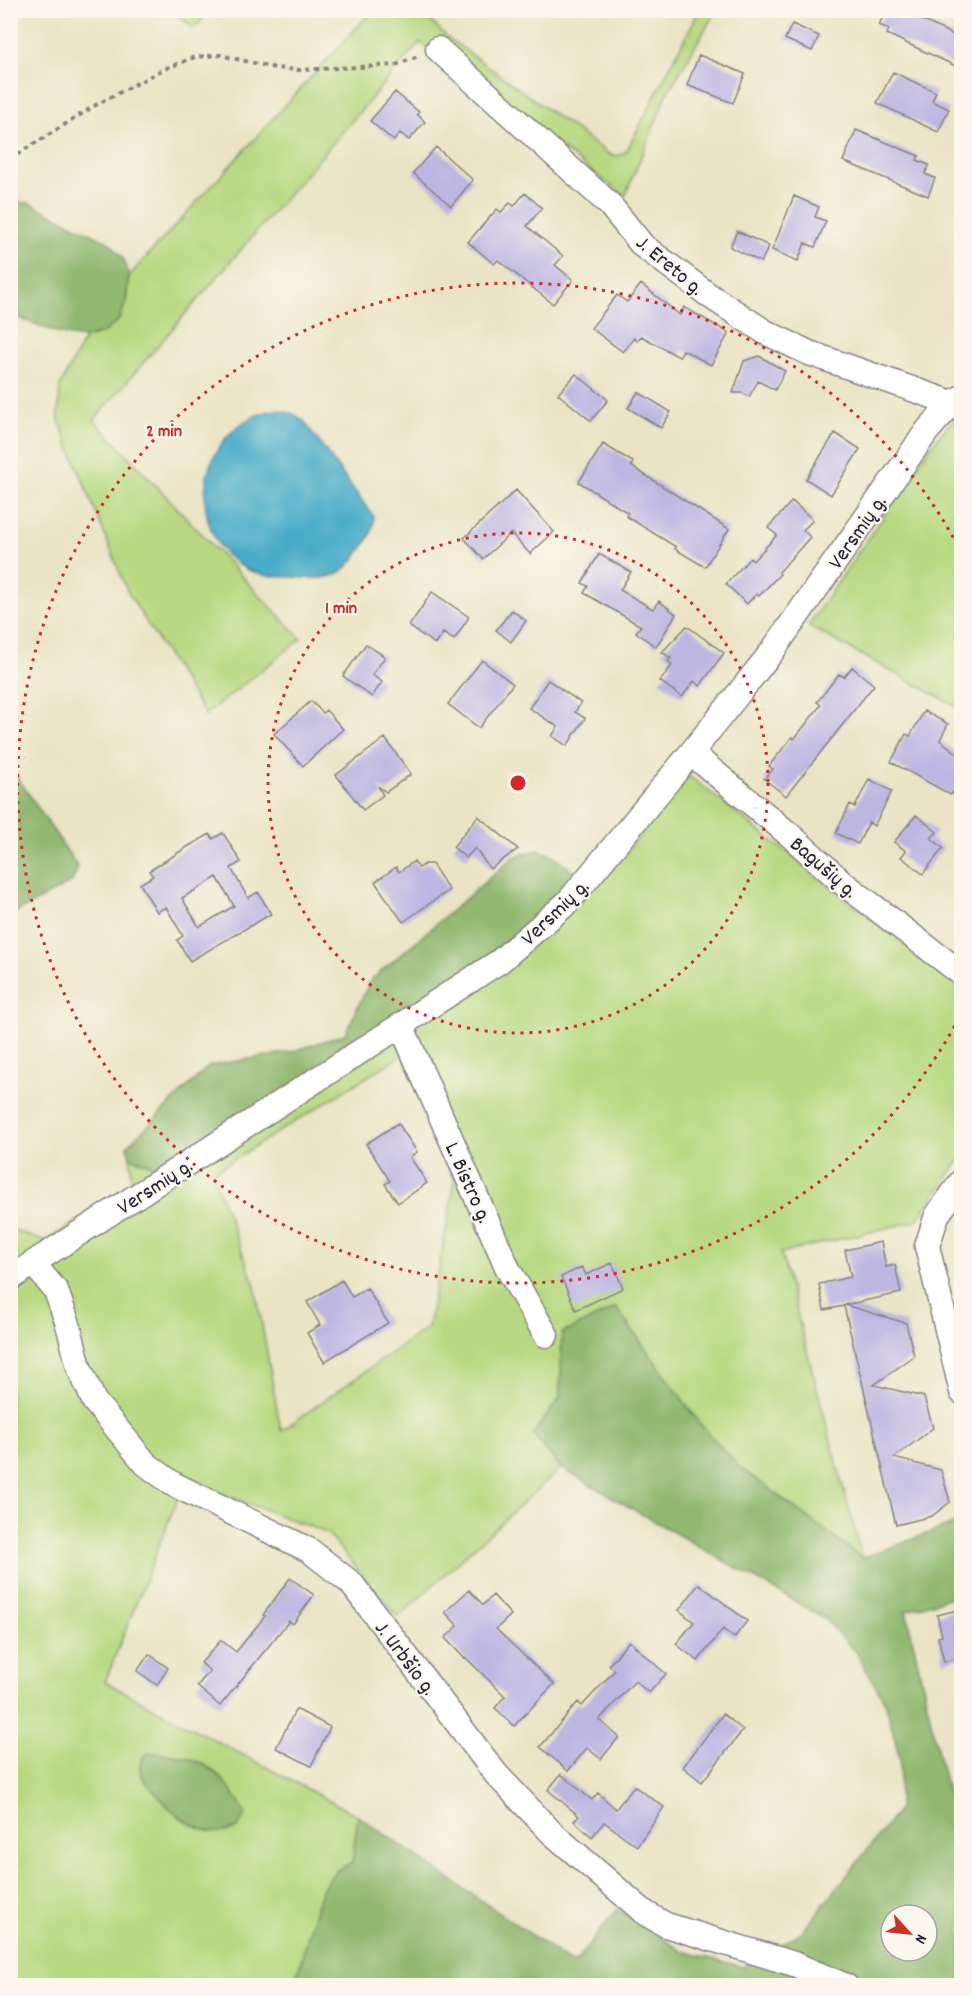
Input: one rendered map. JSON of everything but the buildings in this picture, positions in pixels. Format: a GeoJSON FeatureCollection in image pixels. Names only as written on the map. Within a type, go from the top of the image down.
{"type":"FeatureCollection","features":[{"type":"Feature","properties":{"kind":"street","name":"J. Ereto g."},"geometry":{"type":"LineString","coordinates":[[438,49],[609,204],[643,246],[710,296],[765,332],[809,353],[957,400]]}},
{"type":"Feature","properties":{"kind":"street","name":"Versmių g."},"geometry":{"type":"LineString","coordinates":[[10,1279],[500,961],[568,902],[771,653],[927,431],[957,400]]}},
{"type":"Feature","properties":{"kind":"street","name":"Bagušių g."},"geometry":{"type":"LineString","coordinates":[[691,753],[843,883],[962,974]]}},
{"type":"Feature","properties":{"kind":"street","name":"L. Bistro g."},"geometry":{"type":"LineString","coordinates":[[401,1025],[508,1269],[546,1335]]}},
{"type":"Feature","properties":{"kind":"street"},"geometry":{"type":"LineString","coordinates":[[962,1181],[937,1215],[927,1246],[962,1392]]}},
{"type":"Feature","properties":{"kind":"street","name":"J. Urbšio g."},"geometry":{"type":"LineString","coordinates":[[33,1263],[56,1291],[68,1324],[79,1367],[94,1401],[147,1464],[173,1484],[309,1550],[351,1583],[496,1774],[552,1833],[645,1913],[666,1925],[794,1964],[846,1986]]}},
{"type":"Feature","properties":{"kind":"path"},"geometry":{"type":"LineString","coordinates":[[949,10],[962,16]]}},
{"type":"Feature","properties":{"kind":"path"},"geometry":{"type":"LineString","coordinates":[[10,159],[96,105],[162,70],[195,57],[220,55],[275,68],[300,70],[396,65],[438,49]]}},
{"type":"Feature","properties":{"kind":"green space"},"geometry":{"type":"Polygon","coordinates":[[[173,11],[206,11],[200,23],[193,28],[173,11]]]}},
{"type":"Feature","properties":{"kind":"green space"},"geometry":{"type":"Polygon","coordinates":[[[372,11],[420,11],[447,37],[609,154],[617,156],[626,152],[699,11],[716,11],[667,94],[625,196],[420,42],[94,420],[301,639],[205,715],[128,593],[58,418],[60,386],[85,338],[103,333],[126,302],[129,276],[372,11]]]}},
{"type":"Feature","properties":{"kind":"green space"},"geometry":{"type":"Polygon","coordinates":[[[16,202],[29,203],[110,243],[123,258],[129,276],[126,302],[119,320],[103,333],[85,338],[65,335],[24,320],[11,312],[11,205],[16,202]]]}},
{"type":"Feature","properties":{"kind":"green space"},"geometry":{"type":"Polygon","coordinates":[[[961,411],[961,709],[808,626],[934,442],[961,411]]]}},
{"type":"Feature","properties":{"kind":"green space"},"geometry":{"type":"Polygon","coordinates":[[[11,768],[78,867],[72,882],[11,915],[11,768]]]}},
{"type":"Feature","properties":{"kind":"green space"},"geometry":{"type":"Polygon","coordinates":[[[689,776],[961,989],[961,1158],[916,1221],[781,1253],[862,1558],[738,1466],[701,1425],[616,1308],[562,1334],[560,1398],[533,1434],[561,1468],[398,1617],[327,1533],[185,1480],[105,1682],[358,1816],[352,1863],[335,1871],[321,1891],[294,1985],[11,1985],[10,1228],[45,1242],[132,1185],[130,1157],[155,1166],[578,875],[602,882],[689,776]],[[402,1055],[212,1173],[255,1286],[281,1431],[428,1327],[455,1182],[402,1055]]]}},
{"type":"Feature","properties":{"kind":"green space"},"geometry":{"type":"Polygon","coordinates":[[[537,850],[553,855],[578,875],[557,901],[433,999],[171,1162],[155,1166],[130,1157],[127,1146],[209,1066],[291,1052],[345,1034],[370,981],[514,857],[537,850]]]}},
{"type":"Feature","properties":{"kind":"green space"},"geometry":{"type":"Polygon","coordinates":[[[616,1308],[701,1425],[738,1466],[862,1558],[961,1521],[961,1594],[906,1611],[947,1792],[961,1790],[961,1985],[294,1986],[321,1891],[335,1871],[352,1863],[358,1816],[574,1964],[617,1909],[682,1951],[743,1967],[802,1932],[899,1810],[900,1760],[886,1704],[856,1652],[824,1618],[561,1468],[533,1434],[560,1398],[562,1333],[616,1308]]]}},
{"type":"Feature","properties":{"kind":"green space"},"geometry":{"type":"Polygon","coordinates":[[[146,1753],[180,1756],[194,1760],[217,1774],[237,1798],[245,1814],[238,1828],[226,1832],[202,1829],[170,1809],[142,1776],[140,1764],[146,1753]]]}},
{"type":"Feature","properties":{"kind":"water"},"geometry":{"type":"Polygon","coordinates":[[[275,410],[290,413],[303,420],[374,517],[371,535],[361,550],[346,568],[331,576],[314,578],[270,576],[246,569],[231,559],[219,545],[211,529],[206,512],[205,493],[207,475],[213,458],[238,426],[265,412],[275,410]]]}}]}
